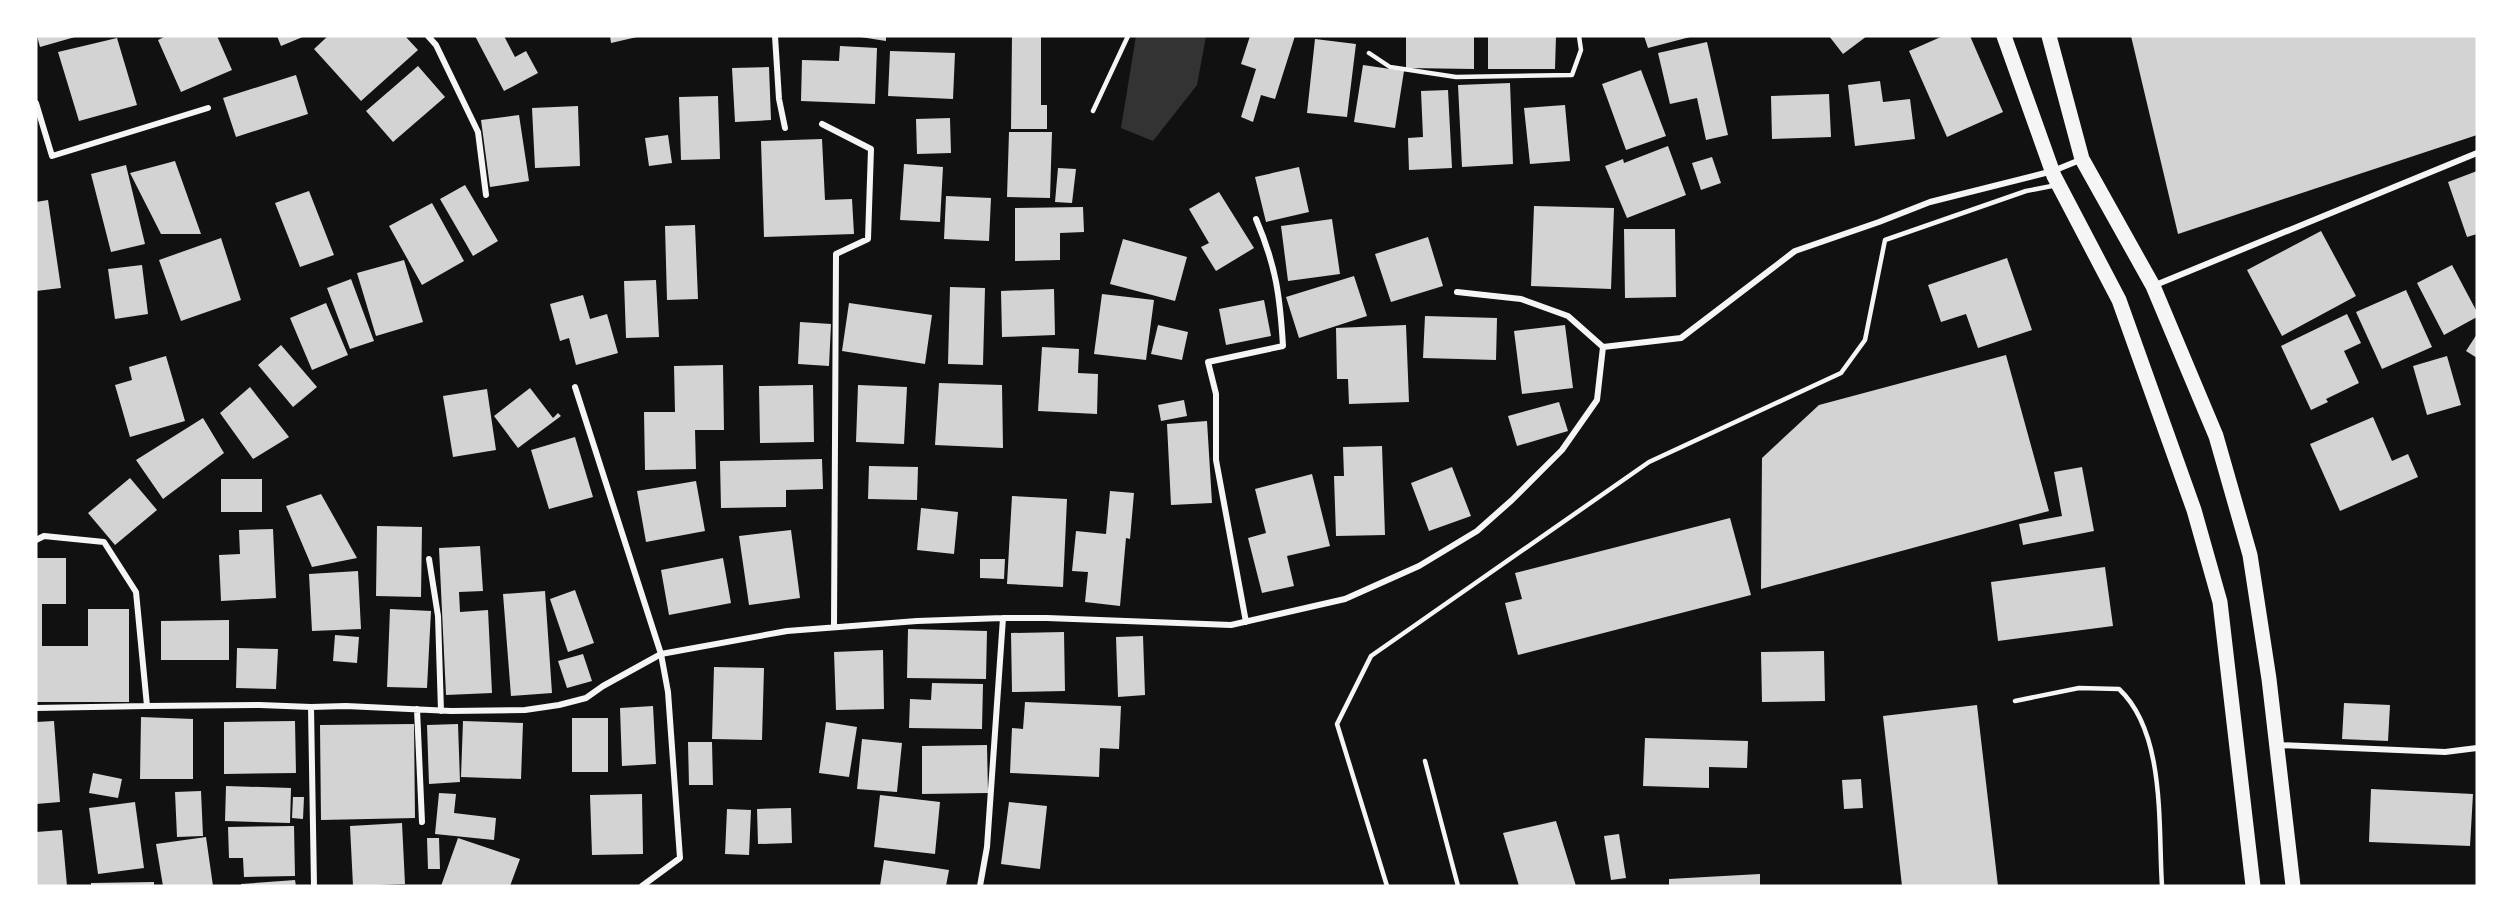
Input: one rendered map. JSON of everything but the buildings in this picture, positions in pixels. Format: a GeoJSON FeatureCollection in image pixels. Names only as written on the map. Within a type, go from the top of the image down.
{"type":"FeatureCollection","features":[{"type":"Feature","properties":{"kind":"main road"},"geometry":{"type":"LineString","coordinates":[[2004,36],[2056,177],[2119,300],[2194,510],[2220,602],[2253,886]]}},
{"type":"Feature","properties":{"kind":"main road"},"geometry":{"type":"LineString","coordinates":[[2049,36],[2082,159],[2153,286],[2216,436],[2250,555],[2270,679],[2293,886]]}},
{"type":"Feature","properties":{"kind":"street"},"geometry":{"type":"LineString","coordinates":[[428,36],[436,45],[478,132],[486,195]]}},
{"type":"Feature","properties":{"kind":"street"},"geometry":{"type":"LineString","coordinates":[[775,36],[779,99],[785,128]]}},
{"type":"Feature","properties":{"kind":"street"},"geometry":{"type":"LineString","coordinates":[[36,103],[52,156],[208,108]]}},
{"type":"Feature","properties":{"kind":"street"},"geometry":{"type":"LineString","coordinates":[[822,124],[871,150],[868,239],[836,254],[834,627]]}},
{"type":"Feature","properties":{"kind":"street"},"geometry":{"type":"LineString","coordinates":[[2153,286],[2477,153]]}},
{"type":"Feature","properties":{"kind":"street"},"geometry":{"type":"LineString","coordinates":[[1457,292],[1521,299],[1569,316],[1603,347],[1681,338],[1795,251],[1930,202],[2056,177],[2082,159]]}},
{"type":"Feature","properties":{"kind":"street"},"geometry":{"type":"LineString","coordinates":[[1246,622],[1216,460],[1216,393],[1208,363],[1282,346],[1278,281],[1256,219]]}},
{"type":"Feature","properties":{"kind":"street"},"geometry":{"type":"LineString","coordinates":[[36,708],[260,705],[346,706],[441,711],[525,710],[586,698],[661,654],[787,632],[834,627],[1003,618],[1231,625],[1246,622],[1345,599],[1419,566],[1477,531],[1562,450],[1597,400],[1603,347]]}},
{"type":"Feature","properties":{"kind":"street"},"geometry":{"type":"LineString","coordinates":[[575,387],[661,654],[668,692],[680,858],[642,886]]}},
{"type":"Feature","properties":{"kind":"street"},"geometry":{"type":"LineString","coordinates":[[36,540],[44,536],[104,542],[136,592],[147,706]]}},
{"type":"Feature","properties":{"kind":"street"},"geometry":{"type":"LineString","coordinates":[[429,559],[438,616],[441,711]]}},
{"type":"Feature","properties":{"kind":"street"},"geometry":{"type":"LineString","coordinates":[[980,886],[987,847],[1003,618]]}},
{"type":"Feature","properties":{"kind":"street"},"geometry":{"type":"LineString","coordinates":[[311,707],[314,886]]}},
{"type":"Feature","properties":{"kind":"street"},"geometry":{"type":"LineString","coordinates":[[417,709],[422,822]]}},
{"type":"Feature","properties":{"kind":"street"},"geometry":{"type":"LineString","coordinates":[[2277,745],[2445,752],[2477,748]]}},
{"type":"Feature","properties":{"kind":"lane"},"geometry":{"type":"LineString","coordinates":[[1093,111],[1128,36]]}},
{"type":"Feature","properties":{"kind":"lane"},"geometry":{"type":"LineString","coordinates":[[1369,53],[1390,67],[1456,77],[1572,75],[1581,50],[1579,36]]}},
{"type":"Feature","properties":{"kind":"lane"},"geometry":{"type":"LineString","coordinates":[[1387,886],[1337,724],[1371,656],[1649,462],[1841,373],[1864,340],[1885,240],[2025,191],[2056,177]]}},
{"type":"Feature","properties":{"kind":"lane"},"geometry":{"type":"LineString","coordinates":[[2015,701],[2079,688],[2119,689],[2132,702],[2144,728],[2161,805],[2162,886]]}},
{"type":"Feature","properties":{"kind":"lane"},"geometry":{"type":"LineString","coordinates":[[1425,760],[1458,886]]}},
{"type":"Feature","properties":{"kind":"shaded area"},"geometry":{"type":"Polygon","coordinates":[[[1136,36],[1206,36],[1197,85],[1153,141],[1121,128],[1136,36]]]}}]}
